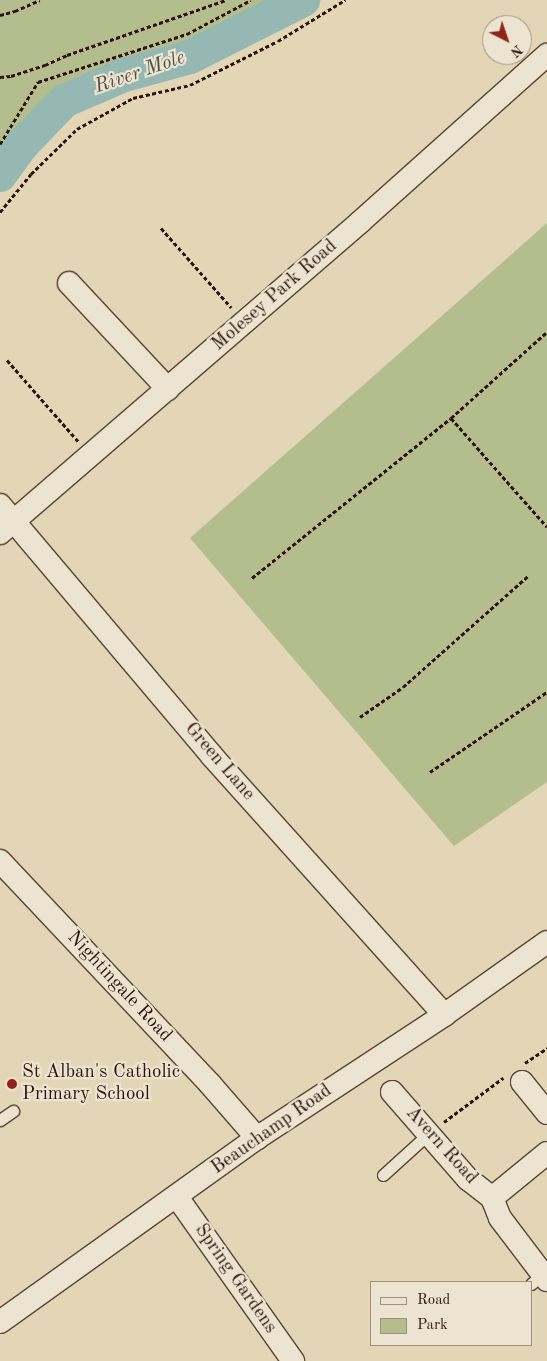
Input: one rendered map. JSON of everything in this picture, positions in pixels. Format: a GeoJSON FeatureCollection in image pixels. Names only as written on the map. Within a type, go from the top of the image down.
{"type":"FeatureCollection","features":[{"type":"Feature","properties":{"kind":"street","name":"Molesey Park Road"},"geometry":{"type":"LineString","coordinates":[[4,520],[90,455],[168,390],[547,55]]}},
{"type":"Feature","properties":{"kind":"street"},"geometry":{"type":"LineString","coordinates":[[70,283],[168,390]]}},
{"type":"Feature","properties":{"kind":"street","name":"Green Lane"},"geometry":{"type":"LineString","coordinates":[[4,520],[444,1015]]}},
{"type":"Feature","properties":{"kind":"street","name":"Nightingale Road"},"geometry":{"type":"LineString","coordinates":[[0,860],[210,1084],[257,1138]]}},
{"type":"Feature","properties":{"kind":"street","name":"Beauchamp Road"},"geometry":{"type":"LineString","coordinates":[[2,1317],[177,1197],[257,1138],[444,1015],[547,942]]}},
{"type":"Feature","properties":{"kind":"street"},"geometry":{"type":"LineString","coordinates":[[518,1073],[547,1113]]}},
{"type":"Feature","properties":{"kind":"street","name":"Avern Road"},"geometry":{"type":"LineString","coordinates":[[392,1092],[468,1179],[492,1198],[500,1218],[540,1280]]}},
{"type":"Feature","properties":{"kind":"street","name":"Avern Road"},"geometry":{"type":"LineString","coordinates":[[492,1198],[547,1153]]}},
{"type":"Feature","properties":{"kind":"street","name":"Spring Gardens"},"geometry":{"type":"LineString","coordinates":[[177,1197],[293,1361]]}},
{"type":"Feature","properties":{"kind":"lane"},"geometry":{"type":"LineString","coordinates":[[0,1120],[13,1111]]}},
{"type":"Feature","properties":{"kind":"lane"},"geometry":{"type":"LineString","coordinates":[[384,1175],[428,1134]]}},
{"type":"Feature","properties":{"kind":"path"},"geometry":{"type":"LineString","coordinates":[[0,15],[15,11],[40,0]]}},
{"type":"Feature","properties":{"kind":"path"},"geometry":{"type":"LineString","coordinates":[[0,77],[11,76],[45,65],[67,55],[226,0]]}},
{"type":"Feature","properties":{"kind":"path"},"geometry":{"type":"LineString","coordinates":[[0,144],[38,82],[187,34],[251,0]]}},
{"type":"Feature","properties":{"kind":"path"},"geometry":{"type":"LineString","coordinates":[[0,212],[31,174],[77,129],[133,98],[190,85],[278,41],[345,0]]}},
{"type":"Feature","properties":{"kind":"path"},"geometry":{"type":"LineString","coordinates":[[161,228],[245,322]]}},
{"type":"Feature","properties":{"kind":"path"},"geometry":{"type":"LineString","coordinates":[[252,578],[451,418],[547,332]]}},
{"type":"Feature","properties":{"kind":"path"},"geometry":{"type":"LineString","coordinates":[[7,360],[90,455]]}},
{"type":"Feature","properties":{"kind":"path"},"geometry":{"type":"LineString","coordinates":[[451,418],[547,527]]}},
{"type":"Feature","properties":{"kind":"path"},"geometry":{"type":"LineString","coordinates":[[360,717],[403,688],[528,576]]}},
{"type":"Feature","properties":{"kind":"path"},"geometry":{"type":"LineString","coordinates":[[430,772],[547,692]]}},
{"type":"Feature","properties":{"kind":"path"},"geometry":{"type":"LineString","coordinates":[[428,1134],[518,1073],[547,1048]]}},
{"type":"Feature","properties":{"kind":"green space"},"geometry":{"type":"Polygon","coordinates":[[[0,0],[279,0],[197,43],[102,66],[34,109],[0,165],[0,0]]]}},
{"type":"Feature","properties":{"kind":"green space"},"geometry":{"type":"Polygon","coordinates":[[[547,223],[547,782],[454,846],[190,538],[547,223]]]}},
{"type":"Feature","properties":{"kind":"waterway","name":"River Mole"},"geometry":{"type":"LineString","coordinates":[[0,175],[21,146],[64,101],[124,75],[190,57],[303,0]]}},
{"type":"Feature","properties":{"kind":"place","name":"St Alban's Catholic Primary School"},"geometry":{"type":"Point","coordinates":[12,1084]}}]}
